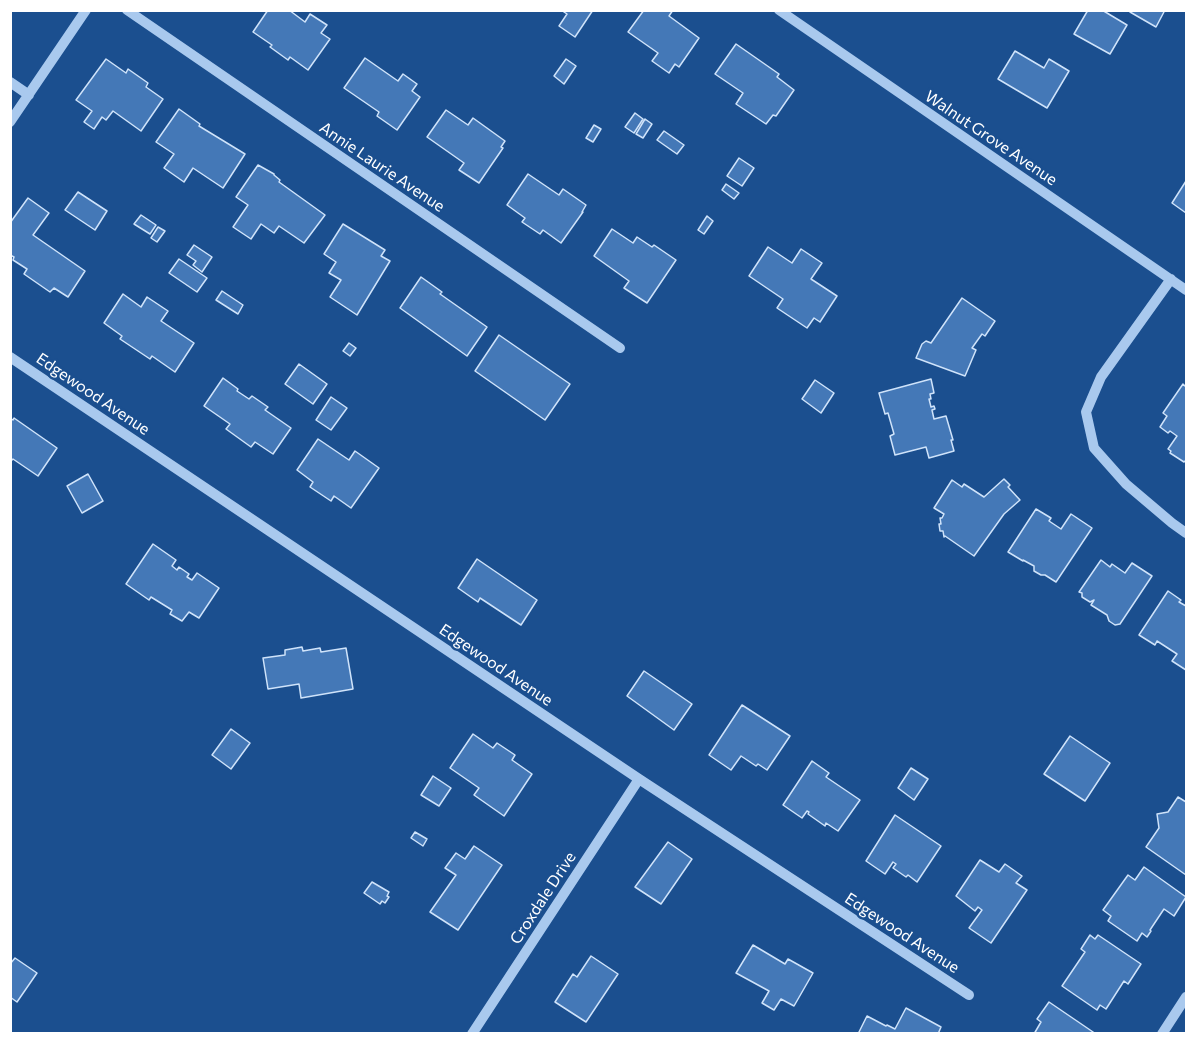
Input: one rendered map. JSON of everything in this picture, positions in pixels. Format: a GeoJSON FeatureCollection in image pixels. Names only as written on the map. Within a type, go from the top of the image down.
{"type":"FeatureCollection","features":[{"type":"Feature","properties":{"kind":"street"},"geometry":{"type":"LineString","coordinates":[[10,122],[86,10]]}},
{"type":"Feature","properties":{"kind":"street","name":"Annie Laurie Avenue"},"geometry":{"type":"LineString","coordinates":[[127,10],[620,348]]}},
{"type":"Feature","properties":{"kind":"street","name":"Walnut Grove Avenue"},"geometry":{"type":"LineString","coordinates":[[779,10],[1186,290]]}},
{"type":"Feature","properties":{"kind":"street"},"geometry":{"type":"LineString","coordinates":[[10,82],[29,95]]}},
{"type":"Feature","properties":{"kind":"street"},"geometry":{"type":"LineString","coordinates":[[1171,279],[1101,377],[1086,412],[1094,448],[1126,484],[1186,533]]}},
{"type":"Feature","properties":{"kind":"street","name":"Edgewood Avenue"},"geometry":{"type":"LineString","coordinates":[[10,357],[639,779],[969,994]]}},
{"type":"Feature","properties":{"kind":"street","name":"Croxdale Drive"},"geometry":{"type":"LineString","coordinates":[[472,1034],[639,779]]}},
{"type":"Feature","properties":{"kind":"street"},"geometry":{"type":"LineString","coordinates":[[1162,1034],[1186,997]]}},
{"type":"Feature","properties":{"kind":"building"},"geometry":{"type":"Polygon","coordinates":[[[268,10],[289,10],[305,22],[310,14],[327,25],[321,33],[330,39],[308,70],[290,57],[288,60],[253,32],[268,10]]]}},
{"type":"Feature","properties":{"kind":"building"},"geometry":{"type":"Polygon","coordinates":[[[561,10],[593,10],[575,37],[559,26],[567,14],[561,10]]]}},
{"type":"Feature","properties":{"kind":"building"},"geometry":{"type":"Polygon","coordinates":[[[644,10],[673,10],[669,16],[699,38],[679,67],[675,64],[669,73],[652,61],[658,53],[628,32],[644,10]]]}},
{"type":"Feature","properties":{"kind":"building"},"geometry":{"type":"Polygon","coordinates":[[[1088,10],[1102,10],[1127,25],[1110,54],[1074,34],[1088,10]]]}},
{"type":"Feature","properties":{"kind":"building"},"geometry":{"type":"Polygon","coordinates":[[[1131,10],[1165,10],[1156,27],[1130,12],[1131,10]]]}},
{"type":"Feature","properties":{"kind":"building"},"geometry":{"type":"Polygon","coordinates":[[[736,44],[779,74],[777,77],[794,90],[776,116],[773,115],[766,124],[736,104],[743,93],[715,74],[736,44]]]}},
{"type":"Feature","properties":{"kind":"building"},"geometry":{"type":"Polygon","coordinates":[[[1015,51],[1044,68],[1049,59],[1069,71],[1047,108],[998,79],[1015,51]]]}},
{"type":"Feature","properties":{"kind":"building"},"geometry":{"type":"Polygon","coordinates":[[[365,58],[398,81],[403,74],[417,84],[412,91],[420,97],[397,130],[377,116],[379,112],[344,88],[365,58]]]}},
{"type":"Feature","properties":{"kind":"building"},"geometry":{"type":"Polygon","coordinates":[[[106,59],[126,73],[128,69],[148,83],[146,87],[163,99],[141,131],[113,111],[106,120],[102,117],[94,129],[84,122],[92,111],[76,100],[106,59]]]}},
{"type":"Feature","properties":{"kind":"building"},"geometry":{"type":"Polygon","coordinates":[[[566,59],[576,66],[564,84],[554,76],[566,59]]]}},
{"type":"Feature","properties":{"kind":"building"},"geometry":{"type":"Polygon","coordinates":[[[179,109],[200,124],[199,126],[245,154],[223,188],[193,168],[184,182],[164,168],[174,154],[156,142],[179,109]]]}},
{"type":"Feature","properties":{"kind":"building"},"geometry":{"type":"Polygon","coordinates":[[[446,110],[468,125],[473,118],[505,141],[501,147],[503,148],[479,183],[459,170],[464,163],[427,137],[446,110]]]}},
{"type":"Feature","properties":{"kind":"building"},"geometry":{"type":"Polygon","coordinates":[[[635,113],[643,119],[634,133],[625,127],[635,113]]]}},
{"type":"Feature","properties":{"kind":"building"},"geometry":{"type":"Polygon","coordinates":[[[645,119],[652,124],[643,138],[636,134],[645,119]]]}},
{"type":"Feature","properties":{"kind":"building"},"geometry":{"type":"Polygon","coordinates":[[[594,125],[601,129],[593,142],[586,138],[594,125]]]}},
{"type":"Feature","properties":{"kind":"building"},"geometry":{"type":"Polygon","coordinates":[[[664,131],[684,145],[677,154],[657,140],[664,131]]]}},
{"type":"Feature","properties":{"kind":"building"},"geometry":{"type":"Polygon","coordinates":[[[739,158],[754,168],[742,186],[727,176],[739,158]]]}},
{"type":"Feature","properties":{"kind":"building"},"geometry":{"type":"Polygon","coordinates":[[[258,165],[274,174],[280,180],[279,182],[325,215],[304,243],[279,226],[274,233],[261,224],[251,239],[233,227],[248,205],[236,197],[258,165]]]}},
{"type":"Feature","properties":{"kind":"building"},"geometry":{"type":"Polygon","coordinates":[[[528,174],[559,195],[563,189],[586,205],[561,243],[543,230],[540,234],[522,222],[525,218],[507,205],[528,174]]]}},
{"type":"Feature","properties":{"kind":"building"},"geometry":{"type":"Polygon","coordinates":[[[1186,181],[1186,213],[1172,203],[1186,181]]]}},
{"type":"Feature","properties":{"kind":"building"},"geometry":{"type":"Polygon","coordinates":[[[726,184],[739,193],[734,199],[722,190],[726,184]]]}},
{"type":"Feature","properties":{"kind":"building"},"geometry":{"type":"Polygon","coordinates":[[[78,192],[107,211],[95,230],[65,210],[78,192]]]}},
{"type":"Feature","properties":{"kind":"building"},"geometry":{"type":"Polygon","coordinates":[[[28,198],[49,213],[33,235],[85,271],[68,297],[54,288],[50,292],[24,274],[27,269],[13,260],[14,257],[10,255],[10,223],[28,198]]]}},
{"type":"Feature","properties":{"kind":"building"},"geometry":{"type":"Polygon","coordinates":[[[141,215],[156,225],[150,234],[134,224],[141,215]]]}},
{"type":"Feature","properties":{"kind":"building"},"geometry":{"type":"Polygon","coordinates":[[[707,216],[713,221],[704,234],[698,230],[707,216]]]}},
{"type":"Feature","properties":{"kind":"building"},"geometry":{"type":"Polygon","coordinates":[[[343,224],[385,250],[381,256],[390,261],[357,315],[330,297],[341,280],[329,273],[336,262],[324,254],[343,224]]]}},
{"type":"Feature","properties":{"kind":"building"},"geometry":{"type":"Polygon","coordinates":[[[158,227],[165,231],[157,242],[151,238],[158,227]]]}},
{"type":"Feature","properties":{"kind":"building"},"geometry":{"type":"Polygon","coordinates":[[[612,229],[633,243],[637,237],[652,247],[654,245],[676,260],[647,303],[624,288],[629,281],[594,256],[612,229]]]}},
{"type":"Feature","properties":{"kind":"building"},"geometry":{"type":"Polygon","coordinates":[[[194,245],[212,257],[202,272],[193,265],[196,261],[187,255],[194,245]]]}},
{"type":"Feature","properties":{"kind":"building"},"geometry":{"type":"Polygon","coordinates":[[[768,247],[792,263],[801,249],[822,263],[811,279],[837,296],[820,322],[814,318],[807,328],[777,308],[783,299],[749,276],[768,247]]]}},
{"type":"Feature","properties":{"kind":"building"},"geometry":{"type":"Polygon","coordinates":[[[179,259],[207,278],[197,292],[169,273],[179,259]]]}},
{"type":"Feature","properties":{"kind":"building"},"geometry":{"type":"Polygon","coordinates":[[[421,277],[442,292],[440,294],[487,327],[467,356],[400,308],[421,277]]]}},
{"type":"Feature","properties":{"kind":"building"},"geometry":{"type":"Polygon","coordinates":[[[222,291],[243,305],[238,314],[216,300],[222,291]]]}},
{"type":"Feature","properties":{"kind":"building"},"geometry":{"type":"Polygon","coordinates":[[[123,294],[141,307],[147,297],[168,311],[161,321],[194,343],[175,372],[152,356],[150,359],[120,339],[122,336],[104,323],[123,294]]]}},
{"type":"Feature","properties":{"kind":"building"},"geometry":{"type":"Polygon","coordinates":[[[962,298],[995,321],[985,336],[982,334],[972,348],[976,350],[965,376],[916,358],[922,344],[926,341],[931,343],[962,298]]]}},
{"type":"Feature","properties":{"kind":"building"},"geometry":{"type":"Polygon","coordinates":[[[499,335],[570,384],[545,420],[475,371],[499,335]]]}},
{"type":"Feature","properties":{"kind":"building"},"geometry":{"type":"Polygon","coordinates":[[[349,343],[356,348],[350,356],[343,351],[349,343]]]}},
{"type":"Feature","properties":{"kind":"building"},"geometry":{"type":"Polygon","coordinates":[[[299,364],[327,384],[313,404],[285,384],[299,364]]]}},
{"type":"Feature","properties":{"kind":"building"},"geometry":{"type":"Polygon","coordinates":[[[223,378],[249,399],[252,396],[268,407],[265,410],[291,428],[273,454],[255,442],[251,447],[226,429],[230,424],[204,406],[223,378]]]}},
{"type":"Feature","properties":{"kind":"building"},"geometry":{"type":"Polygon","coordinates":[[[931,379],[934,393],[930,394],[931,399],[929,399],[931,407],[934,406],[935,409],[932,410],[934,419],[946,416],[954,451],[929,458],[926,447],[895,455],[890,436],[894,434],[879,393],[931,379]]]}},
{"type":"Feature","properties":{"kind":"building"},"geometry":{"type":"Polygon","coordinates":[[[815,380],[834,393],[821,413],[802,399],[815,380]]]}},
{"type":"Feature","properties":{"kind":"building"},"geometry":{"type":"Polygon","coordinates":[[[1183,384],[1186,387],[1186,462],[1170,453],[1168,449],[1177,436],[1160,427],[1167,416],[1163,413],[1183,384]]]}},
{"type":"Feature","properties":{"kind":"building"},"geometry":{"type":"Polygon","coordinates":[[[331,397],[347,408],[331,430],[316,420],[331,397]]]}},
{"type":"Feature","properties":{"kind":"building"},"geometry":{"type":"Polygon","coordinates":[[[10,418],[13,420],[14,418],[57,448],[38,476],[13,459],[10,462],[10,418]]]}},
{"type":"Feature","properties":{"kind":"building"},"geometry":{"type":"Polygon","coordinates":[[[318,439],[349,460],[355,451],[379,468],[351,508],[334,496],[331,501],[310,487],[313,482],[297,470],[318,439]]]}},
{"type":"Feature","properties":{"kind":"building"},"geometry":{"type":"Polygon","coordinates":[[[88,474],[103,501],[82,513],[67,486],[88,474]]]}},
{"type":"Feature","properties":{"kind":"building"},"geometry":{"type":"Polygon","coordinates":[[[1004,479],[1020,500],[1004,514],[974,556],[944,537],[939,524],[944,514],[934,508],[952,480],[962,487],[964,484],[984,497],[1004,479]]]}},
{"type":"Feature","properties":{"kind":"building"},"geometry":{"type":"Polygon","coordinates":[[[1036,509],[1051,518],[1049,521],[1061,529],[1071,514],[1092,528],[1056,582],[1034,571],[1034,566],[1008,552],[1036,509]]]}},
{"type":"Feature","properties":{"kind":"building"},"geometry":{"type":"Polygon","coordinates":[[[153,544],[176,560],[172,566],[177,570],[179,567],[189,574],[187,577],[192,580],[197,573],[219,588],[199,618],[189,612],[182,621],[170,614],[172,610],[151,597],[149,600],[126,584],[153,544]]]}},
{"type":"Feature","properties":{"kind":"building"},"geometry":{"type":"Polygon","coordinates":[[[477,559],[537,600],[521,625],[480,598],[478,602],[458,588],[477,559]]]}},
{"type":"Feature","properties":{"kind":"building"},"geometry":{"type":"Polygon","coordinates":[[[1101,560],[1110,567],[1112,564],[1125,573],[1132,563],[1152,576],[1120,624],[1115,625],[1109,621],[1107,615],[1091,605],[1094,600],[1090,602],[1079,592],[1101,560]]]}},
{"type":"Feature","properties":{"kind":"building"},"geometry":{"type":"Polygon","coordinates":[[[1168,591],[1186,606],[1186,670],[1172,661],[1177,654],[1157,641],[1155,645],[1139,635],[1168,591]]]}},
{"type":"Feature","properties":{"kind":"building"},"geometry":{"type":"Polygon","coordinates":[[[302,647],[303,651],[320,648],[321,652],[346,648],[353,689],[301,698],[299,684],[268,689],[263,658],[285,655],[285,650],[302,647]]]}},
{"type":"Feature","properties":{"kind":"building"},"geometry":{"type":"Polygon","coordinates":[[[644,671],[692,704],[674,730],[627,696],[644,671]]]}},
{"type":"Feature","properties":{"kind":"building"},"geometry":{"type":"Polygon","coordinates":[[[742,705],[790,736],[767,770],[741,756],[731,770],[709,755],[742,705]]]}},
{"type":"Feature","properties":{"kind":"building"},"geometry":{"type":"Polygon","coordinates":[[[231,729],[250,743],[231,769],[212,755],[231,729]]]}},
{"type":"Feature","properties":{"kind":"building"},"geometry":{"type":"Polygon","coordinates":[[[473,734],[493,748],[497,743],[515,755],[512,760],[532,774],[504,816],[474,795],[479,788],[450,768],[473,734]]]}},
{"type":"Feature","properties":{"kind":"building"},"geometry":{"type":"Polygon","coordinates":[[[1070,736],[1110,763],[1085,801],[1044,774],[1070,736]]]}},
{"type":"Feature","properties":{"kind":"building"},"geometry":{"type":"Polygon","coordinates":[[[812,761],[829,773],[826,777],[860,800],[838,831],[826,823],[825,826],[807,811],[802,818],[783,805],[812,761]]]}},
{"type":"Feature","properties":{"kind":"building"},"geometry":{"type":"Polygon","coordinates":[[[911,768],[928,779],[914,800],[898,788],[911,768]]]}},
{"type":"Feature","properties":{"kind":"building"},"geometry":{"type":"Polygon","coordinates":[[[433,776],[451,788],[439,806],[421,795],[433,776]]]}},
{"type":"Feature","properties":{"kind":"building"},"geometry":{"type":"Polygon","coordinates":[[[1178,797],[1186,802],[1186,875],[1146,847],[1159,828],[1157,814],[1168,812],[1178,797]]]}},
{"type":"Feature","properties":{"kind":"building"},"geometry":{"type":"Polygon","coordinates":[[[895,815],[941,846],[917,882],[893,868],[896,864],[893,862],[885,874],[866,861],[895,815]]]}},
{"type":"Feature","properties":{"kind":"building"},"geometry":{"type":"Polygon","coordinates":[[[415,832],[427,839],[423,846],[411,838],[415,832]]]}},
{"type":"Feature","properties":{"kind":"building"},"geometry":{"type":"Polygon","coordinates":[[[668,842],[692,859],[661,904],[635,887],[668,842]]]}},
{"type":"Feature","properties":{"kind":"building"},"geometry":{"type":"Polygon","coordinates":[[[474,846],[502,865],[458,930],[430,912],[456,875],[445,868],[456,853],[465,859],[474,846]]]}},
{"type":"Feature","properties":{"kind":"building"},"geometry":{"type":"Polygon","coordinates":[[[980,860],[999,872],[1005,864],[1022,876],[1016,883],[1027,890],[991,943],[969,928],[982,910],[978,907],[975,911],[956,896],[980,860]]]}},
{"type":"Feature","properties":{"kind":"building"},"geometry":{"type":"Polygon","coordinates":[[[1144,867],[1186,897],[1174,916],[1164,909],[1147,937],[1142,933],[1137,941],[1108,921],[1111,916],[1103,910],[1128,875],[1135,880],[1144,867]]]}},
{"type":"Feature","properties":{"kind":"building"},"geometry":{"type":"Polygon","coordinates":[[[372,882],[389,892],[385,903],[382,901],[380,904],[364,893],[372,882]]]}},
{"type":"Feature","properties":{"kind":"building"},"geometry":{"type":"Polygon","coordinates":[[[1090,935],[1095,939],[1098,935],[1141,964],[1128,984],[1124,981],[1106,1009],[1100,1005],[1097,1010],[1062,986],[1085,952],[1081,949],[1090,935]]]}},
{"type":"Feature","properties":{"kind":"building"},"geometry":{"type":"Polygon","coordinates":[[[753,945],[785,964],[788,959],[813,973],[794,1006],[781,999],[774,1010],[762,1003],[769,991],[736,973],[753,945]]]}},
{"type":"Feature","properties":{"kind":"building"},"geometry":{"type":"Polygon","coordinates":[[[591,956],[618,974],[586,1022],[555,1002],[573,974],[577,977],[591,956]]]}},
{"type":"Feature","properties":{"kind":"building"},"geometry":{"type":"Polygon","coordinates":[[[15,958],[37,973],[17,1002],[10,997],[10,964],[15,958]]]}},
{"type":"Feature","properties":{"kind":"building"},"geometry":{"type":"Polygon","coordinates":[[[1049,1002],[1096,1034],[1034,1034],[1041,1022],[1037,1019],[1049,1002]]]}},
{"type":"Feature","properties":{"kind":"building"},"geometry":{"type":"Polygon","coordinates":[[[906,1008],[941,1027],[938,1034],[858,1034],[867,1016],[895,1029],[906,1008]]]}}]}
